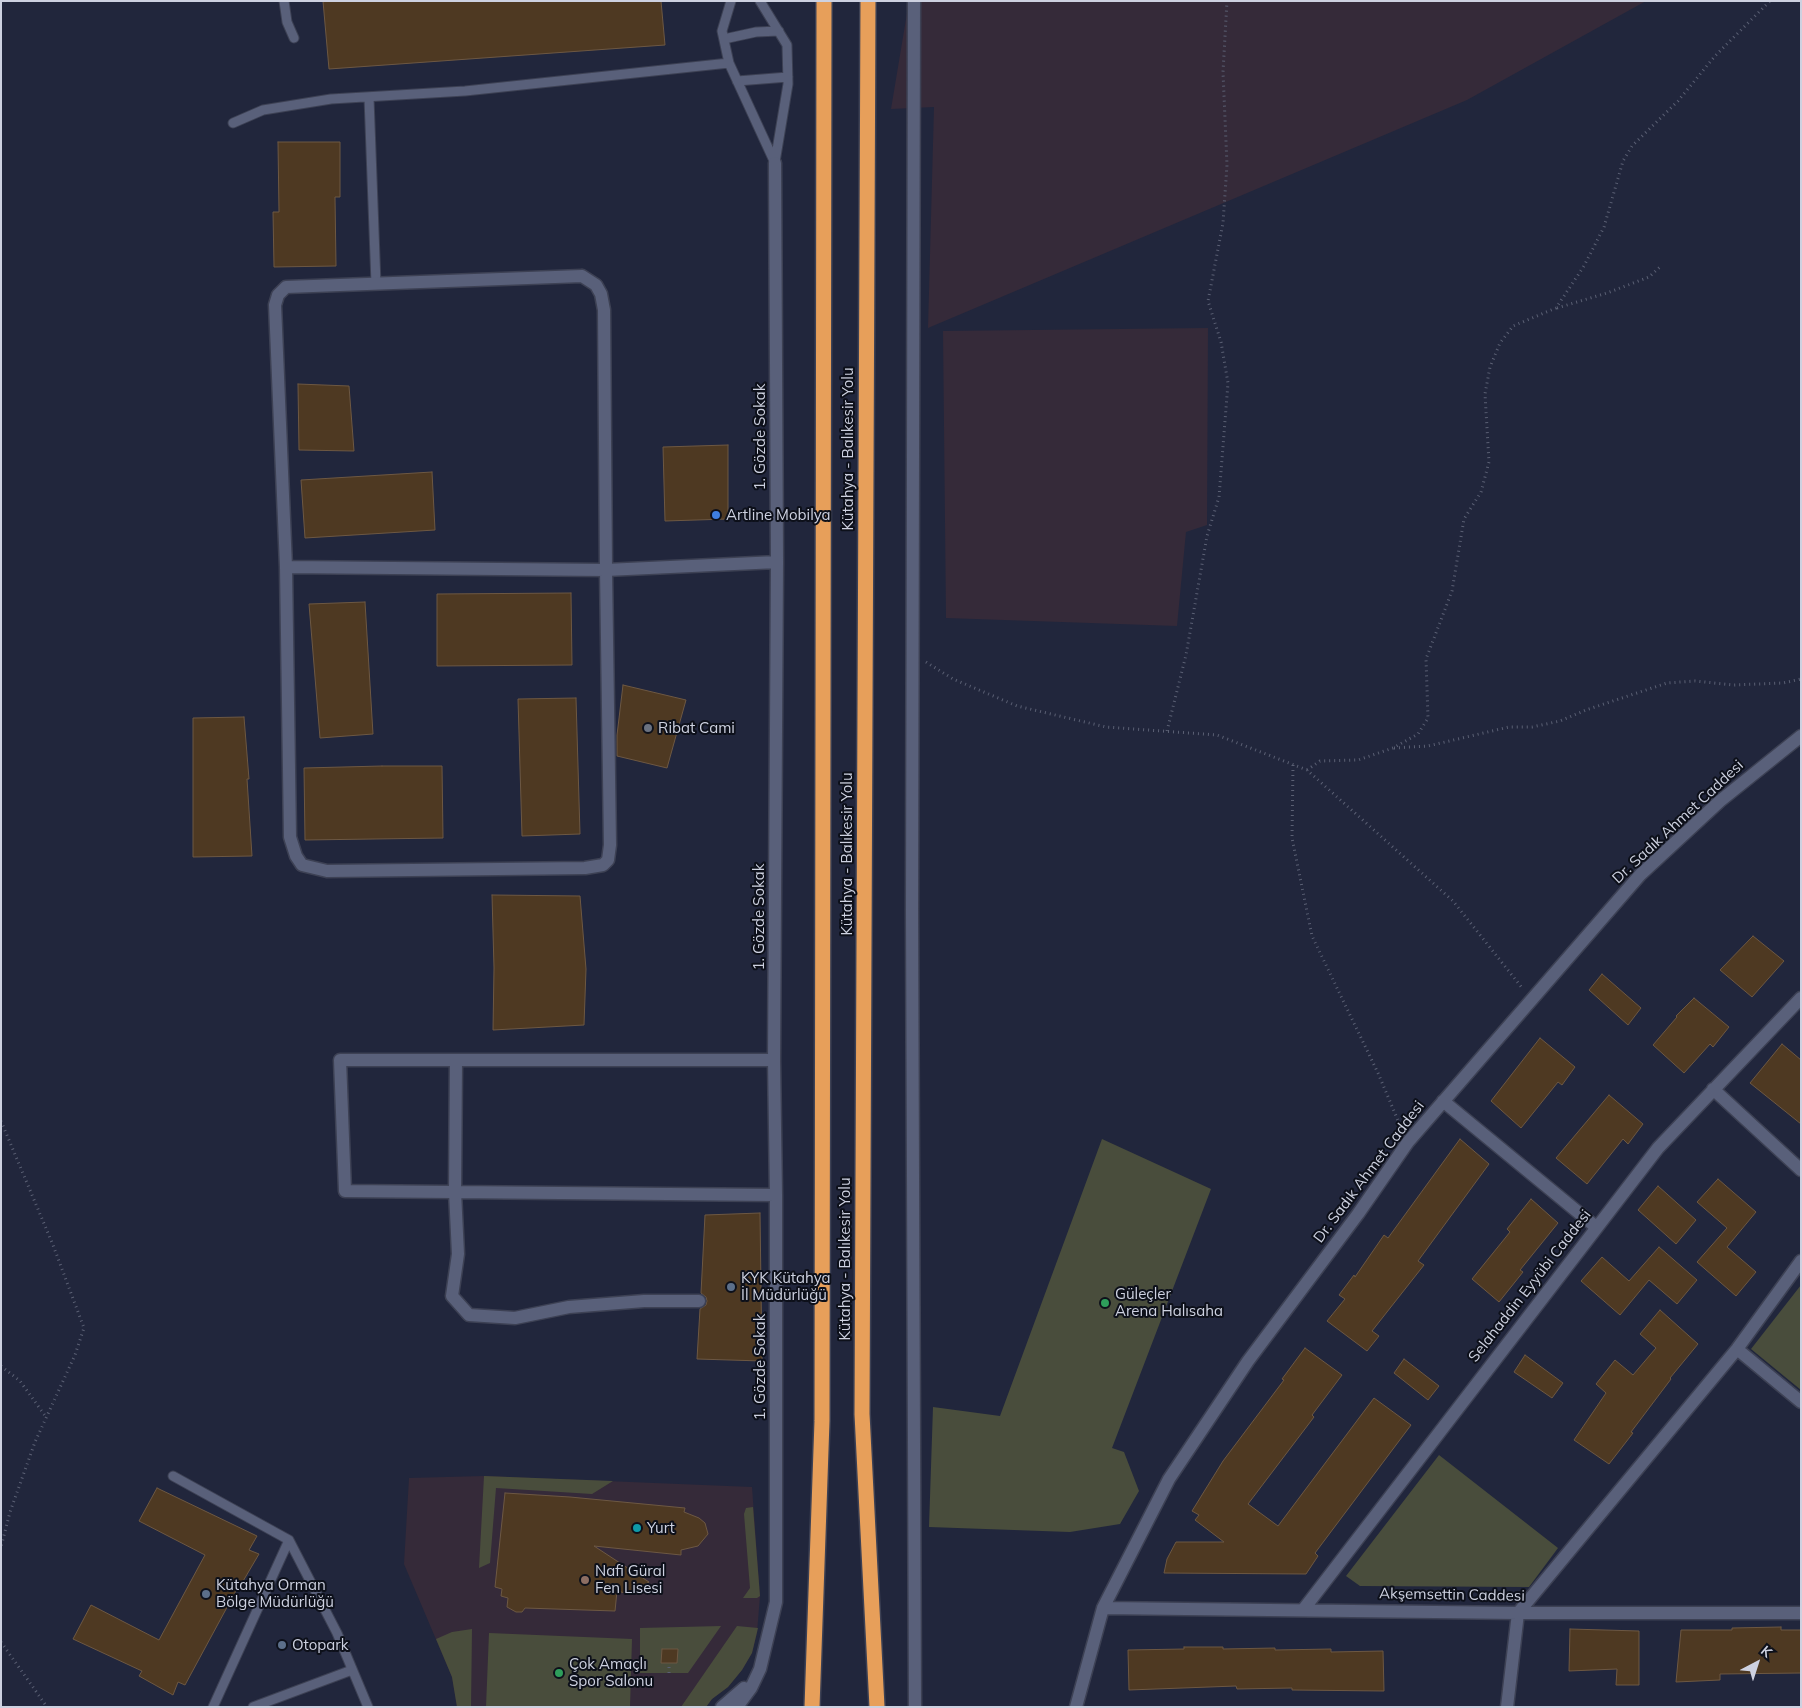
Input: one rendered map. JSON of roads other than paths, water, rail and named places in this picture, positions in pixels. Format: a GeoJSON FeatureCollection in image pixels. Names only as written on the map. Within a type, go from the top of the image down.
{"type":"FeatureCollection","features":[{"type":"Feature","properties":{"kind":"highway","name":"Kütahya - Balıkesir Yolu"},"geometry":{"type":"LineString","coordinates":[[812,1707],[822,1421],[824,1]]}},
{"type":"Feature","properties":{"kind":"highway","name":"Kütahya - Balıkesir Yolu"},"geometry":{"type":"LineString","coordinates":[[868,1],[862,1414],[877,1707]]}},
{"type":"Feature","properties":{"kind":"street"},"geometry":{"type":"LineString","coordinates":[[914,1],[912,1352],[915,1707]]}},
{"type":"Feature","properties":{"kind":"street","name":"1. Gözde Sokak"},"geometry":{"type":"LineString","coordinates":[[760,1669],[776,1602],[774,1060],[777,562],[775,163]]}},
{"type":"Feature","properties":{"kind":"street"},"geometry":{"type":"LineString","coordinates":[[582,276],[596,285],[601,294],[604,310],[610,845],[608,860],[603,865],[585,868],[327,871],[302,865],[296,856],[290,837],[286,567],[274,305],[278,295],[286,286],[376,284],[582,276]]}},
{"type":"Feature","properties":{"kind":"street"},"geometry":{"type":"LineString","coordinates":[[286,567],[606,570],[777,562]]}},
{"type":"Feature","properties":{"kind":"street","name":"Dr. Sadık Ahmet Caddesi"},"geometry":{"type":"LineString","coordinates":[[1076,1707],[1103,1608],[1169,1479],[1248,1361],[1358,1214],[1408,1142],[1640,875],[1720,801],[1801,736]]}},
{"type":"Feature","properties":{"kind":"street","name":"Selahaddin Eyyübi Caddesi"},"geometry":{"type":"LineString","coordinates":[[1303,1610],[1658,1148],[1801,998]]}},
{"type":"Feature","properties":{"kind":"street"},"geometry":{"type":"LineString","coordinates":[[774,1060],[340,1060],[345,1191],[776,1196]]}},
{"type":"Feature","properties":{"kind":"street"},"geometry":{"type":"LineString","coordinates":[[456,1060],[455,1192],[458,1254],[452,1296],[469,1315],[515,1318],[569,1307],[644,1301],[699,1301]]}},
{"type":"Feature","properties":{"kind":"street"},"geometry":{"type":"LineString","coordinates":[[1713,1090],[1801,1170]]}},
{"type":"Feature","properties":{"kind":"street"},"geometry":{"type":"LineString","coordinates":[[1443,1101],[1596,1227]]}},
{"type":"Feature","properties":{"kind":"street"},"geometry":{"type":"LineString","coordinates":[[1507,1707],[1518,1612],[1737,1349],[1801,1261]]}},
{"type":"Feature","properties":{"kind":"street"},"geometry":{"type":"LineString","coordinates":[[1737,1349],[1801,1402]]}},
{"type":"Feature","properties":{"kind":"street","name":"Akşemsettin Caddesi"},"geometry":{"type":"LineString","coordinates":[[1103,1608],[1801,1613]]}},
{"type":"Feature","properties":{"kind":"street"},"geometry":{"type":"LineString","coordinates":[[722,1707],[746,1686],[760,1669]]}},
{"type":"Feature","properties":{"kind":"street"},"geometry":{"type":"LineString","coordinates":[[737,1707],[751,1688],[760,1669]]}},
{"type":"Feature","properties":{"kind":"lane"},"geometry":{"type":"LineString","coordinates":[[284,1],[287,22],[294,38]]}},
{"type":"Feature","properties":{"kind":"lane"},"geometry":{"type":"LineString","coordinates":[[731,1],[722,31],[729,63],[775,163]]}},
{"type":"Feature","properties":{"kind":"lane"},"geometry":{"type":"LineString","coordinates":[[760,1],[787,45],[788,84],[775,163]]}},
{"type":"Feature","properties":{"kind":"lane"},"geometry":{"type":"LineString","coordinates":[[724,38],[756,32],[779,31]]}},
{"type":"Feature","properties":{"kind":"lane"},"geometry":{"type":"LineString","coordinates":[[233,123],[263,110],[331,99],[465,91],[729,63]]}},
{"type":"Feature","properties":{"kind":"lane"},"geometry":{"type":"LineString","coordinates":[[738,81],[788,77]]}},
{"type":"Feature","properties":{"kind":"lane"},"geometry":{"type":"LineString","coordinates":[[369,98],[376,284]]}},
{"type":"Feature","properties":{"kind":"lane"},"geometry":{"type":"LineString","coordinates":[[173,1476],[289,1540],[337,1633],[368,1707]]}},
{"type":"Feature","properties":{"kind":"lane"},"geometry":{"type":"LineString","coordinates":[[213,1707],[289,1540]]}},
{"type":"Feature","properties":{"kind":"lane"},"geometry":{"type":"LineString","coordinates":[[253,1707],[352,1670]]}},
{"type":"Feature","properties":{"kind":"place","name":"Artline Mobilya"},"geometry":{"type":"Point","coordinates":[716,515]}},
{"type":"Feature","properties":{"kind":"place","name":"Ribat Cami"},"geometry":{"type":"Point","coordinates":[648,728]}},
{"type":"Feature","properties":{"kind":"place","name":"KYK Kütahya İl Müdürlüğü"},"geometry":{"type":"Point","coordinates":[731,1287]}},
{"type":"Feature","properties":{"kind":"place","name":"Güleçler Arena Halısaha"},"geometry":{"type":"Point","coordinates":[1105,1303]}},
{"type":"Feature","properties":{"kind":"place","name":"Yurt"},"geometry":{"type":"Point","coordinates":[637,1528]}},
{"type":"Feature","properties":{"kind":"place","name":"Nafi Güral Fen Lisesi"},"geometry":{"type":"Point","coordinates":[585,1580]}},
{"type":"Feature","properties":{"kind":"place","name":"Kütahya Orman Bölge Müdürlüğü"},"geometry":{"type":"Point","coordinates":[206,1594]}},
{"type":"Feature","properties":{"kind":"place","name":"Otopark"},"geometry":{"type":"Point","coordinates":[282,1645]}},
{"type":"Feature","properties":{"kind":"place","name":"Çok Amaçlı Spor Salonu"},"geometry":{"type":"Point","coordinates":[559,1673]}}]}
